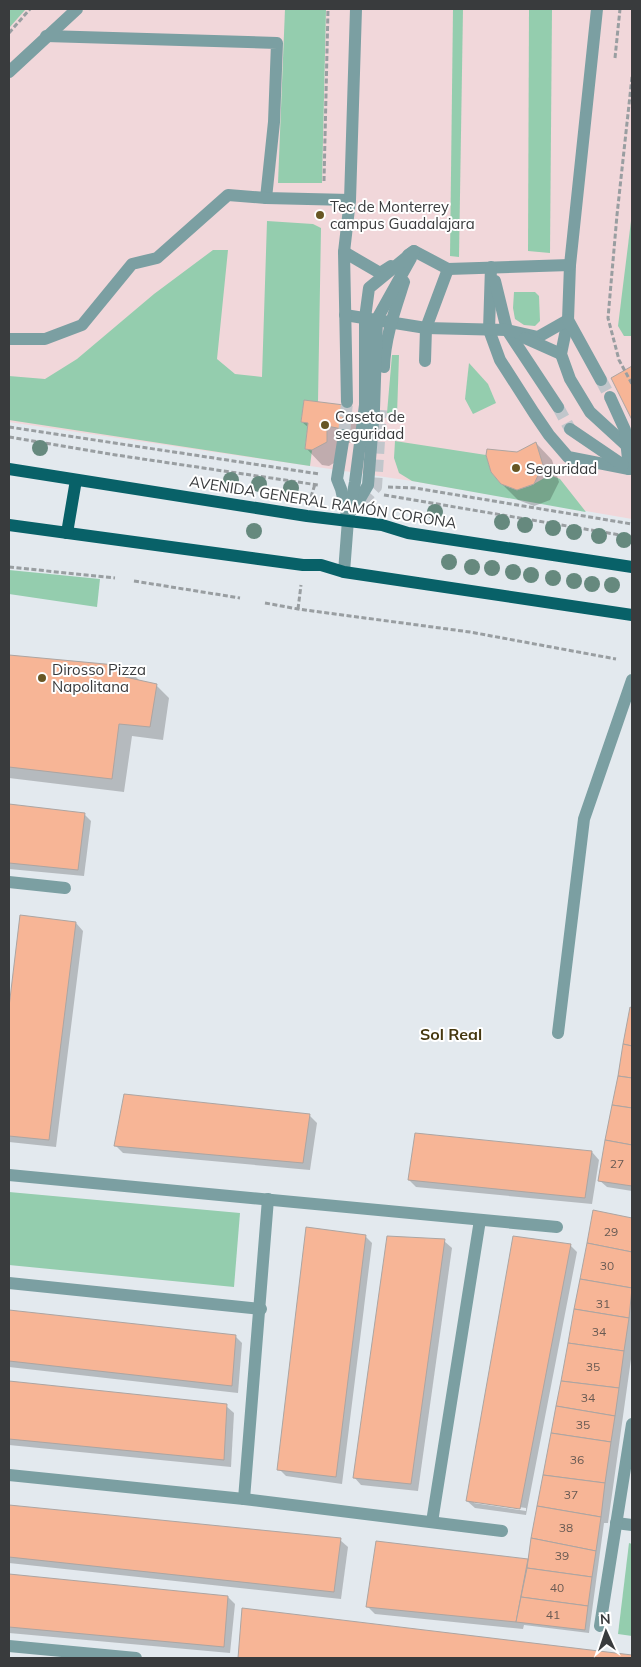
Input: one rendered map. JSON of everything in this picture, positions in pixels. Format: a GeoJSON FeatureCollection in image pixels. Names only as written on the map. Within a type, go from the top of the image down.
{"type":"FeatureCollection","features":[{"type":"Feature","properties":{"kind":"main road","name":"AVENIDA GENERAL RAMÓN CORONA"},"geometry":{"type":"LineString","coordinates":[[9,469],[306,516],[382,525],[408,533],[632,567]]}},
{"type":"Feature","properties":{"kind":"main road"},"geometry":{"type":"LineString","coordinates":[[67,533],[76,480]]}},
{"type":"Feature","properties":{"kind":"main road"},"geometry":{"type":"LineString","coordinates":[[9,526],[303,565],[321,565],[344,572],[632,614]]}},
{"type":"Feature","properties":{"kind":"street"},"geometry":{"type":"LineString","coordinates":[[9,72],[76,9]]}},
{"type":"Feature","properties":{"kind":"street"},"geometry":{"type":"LineString","coordinates":[[347,402],[344,252],[350,200],[356,9]]}},
{"type":"Feature","properties":{"kind":"street"},"geometry":{"type":"LineString","coordinates":[[597,9],[570,265],[568,320],[561,354],[570,380],[590,412],[626,445]]}},
{"type":"Feature","properties":{"kind":"street"},"geometry":{"type":"LineString","coordinates":[[46,36],[277,44],[274,122],[266,198]]}},
{"type":"Feature","properties":{"kind":"street"},"geometry":{"type":"LineString","coordinates":[[9,339],[45,340],[82,325],[132,264],[157,258],[228,195],[350,200]]}},
{"type":"Feature","properties":{"kind":"street"},"geometry":{"type":"LineString","coordinates":[[344,252],[380,273],[414,251]]}},
{"type":"Feature","properties":{"kind":"street"},"geometry":{"type":"LineString","coordinates":[[414,251],[448,269],[570,265]]}},
{"type":"Feature","properties":{"kind":"street"},"geometry":{"type":"LineString","coordinates":[[344,572],[348,520],[365,406],[371,318],[369,288],[414,251]]}},
{"type":"Feature","properties":{"kind":"street"},"geometry":{"type":"LineString","coordinates":[[371,318],[414,251]]}},
{"type":"Feature","properties":{"kind":"street"},"geometry":{"type":"LineString","coordinates":[[382,410],[384,350],[414,251]]}},
{"type":"Feature","properties":{"kind":"street"},"geometry":{"type":"LineString","coordinates":[[491,267],[489,330],[500,360],[542,425],[568,457],[630,470]]}},
{"type":"Feature","properties":{"kind":"street"},"geometry":{"type":"LineString","coordinates":[[491,267],[507,330],[558,407]]}},
{"type":"Feature","properties":{"kind":"street"},"geometry":{"type":"LineString","coordinates":[[426,361],[426,328],[448,269]]}},
{"type":"Feature","properties":{"kind":"street"},"geometry":{"type":"LineString","coordinates":[[345,314],[426,328],[507,330],[538,337],[568,320]]}},
{"type":"Feature","properties":{"kind":"street"},"geometry":{"type":"LineString","coordinates":[[568,320],[601,380]]}},
{"type":"Feature","properties":{"kind":"street"},"geometry":{"type":"LineString","coordinates":[[507,330],[561,354]]}},
{"type":"Feature","properties":{"kind":"street"},"geometry":{"type":"LineString","coordinates":[[610,397],[625,430],[630,470]]}},
{"type":"Feature","properties":{"kind":"street"},"geometry":{"type":"LineString","coordinates":[[570,429],[630,470]]}},
{"type":"Feature","properties":{"kind":"street"},"geometry":{"type":"LineString","coordinates":[[344,435],[337,479],[348,520]]}},
{"type":"Feature","properties":{"kind":"street"},"geometry":{"type":"LineString","coordinates":[[558,1033],[584,819],[632,680]]}},
{"type":"Feature","properties":{"kind":"street"},"geometry":{"type":"LineString","coordinates":[[9,882],[65,888]]}},
{"type":"Feature","properties":{"kind":"street"},"geometry":{"type":"LineString","coordinates":[[9,1175],[557,1227]]}},
{"type":"Feature","properties":{"kind":"street"},"geometry":{"type":"LineString","coordinates":[[244,1499],[261,1309],[268,1199]]}},
{"type":"Feature","properties":{"kind":"street"},"geometry":{"type":"LineString","coordinates":[[432,1522],[480,1220]]}},
{"type":"Feature","properties":{"kind":"street"},"geometry":{"type":"LineString","coordinates":[[9,1283],[261,1309]]}},
{"type":"Feature","properties":{"kind":"street"},"geometry":{"type":"LineString","coordinates":[[600,1626],[632,1424]]}},
{"type":"Feature","properties":{"kind":"street"},"geometry":{"type":"LineString","coordinates":[[9,1475],[244,1499],[502,1531]]}},
{"type":"Feature","properties":{"kind":"street"},"geometry":{"type":"LineString","coordinates":[[616,1523],[632,1525]]}},
{"type":"Feature","properties":{"kind":"street"},"geometry":{"type":"LineString","coordinates":[[9,1646],[136,1658]]}},
{"type":"Feature","properties":{"kind":"path"},"geometry":{"type":"LineString","coordinates":[[9,33],[30,9]]}},
{"type":"Feature","properties":{"kind":"path"},"geometry":{"type":"LineString","coordinates":[[324,186],[328,9]]}},
{"type":"Feature","properties":{"kind":"path"},"geometry":{"type":"LineString","coordinates":[[615,58],[620,9]]}},
{"type":"Feature","properties":{"kind":"path"},"geometry":{"type":"LineString","coordinates":[[632,77],[631,104],[608,318],[619,360],[632,384]]}},
{"type":"Feature","properties":{"kind":"path"},"geometry":{"type":"LineString","coordinates":[[9,567],[114,578]]}},
{"type":"Feature","properties":{"kind":"path"},"geometry":{"type":"LineString","coordinates":[[134,581],[240,598]]}},
{"type":"Feature","properties":{"kind":"path"},"geometry":{"type":"LineString","coordinates":[[266,603],[470,632],[616,659]]}},
{"type":"Feature","properties":{"kind":"shaded area","name":"Tec de Monterrey campus Guadalajara"},"geometry":{"type":"Polygon","coordinates":[[[9,9],[632,9],[632,519],[412,481],[9,422],[9,9]]]}},
{"type":"Feature","properties":{"kind":"green space"},"geometry":{"type":"Polygon","coordinates":[[[9,9],[26,9],[9,28],[9,9]]]}},
{"type":"Feature","properties":{"kind":"green space"},"geometry":{"type":"Polygon","coordinates":[[[285,9],[326,9],[322,183],[278,183],[285,9]]]}},
{"type":"Feature","properties":{"kind":"green space"},"geometry":{"type":"Polygon","coordinates":[[[453,9],[463,9],[459,257],[450,256],[453,9]]]}},
{"type":"Feature","properties":{"kind":"green space"},"geometry":{"type":"Polygon","coordinates":[[[529,9],[552,9],[550,253],[528,251],[529,9]]]}},
{"type":"Feature","properties":{"kind":"green space"},"geometry":{"type":"Polygon","coordinates":[[[632,213],[632,336],[624,336],[618,326],[632,213]]]}},
{"type":"Feature","properties":{"kind":"green space"},"geometry":{"type":"Polygon","coordinates":[[[267,221],[313,224],[321,228],[318,402],[304,400],[301,422],[308,423],[305,449],[312,450],[310,466],[9,420],[9,376],[45,379],[77,359],[154,294],[213,250],[228,250],[217,359],[235,374],[262,377],[267,221]]]}},
{"type":"Feature","properties":{"kind":"green space"},"geometry":{"type":"Polygon","coordinates":[[[514,292],[535,292],[539,296],[540,321],[535,326],[524,325],[515,319],[513,308],[514,292]]]}},
{"type":"Feature","properties":{"kind":"green space"},"geometry":{"type":"Polygon","coordinates":[[[392,355],[399,355],[397,415],[387,413],[392,355]]]}},
{"type":"Feature","properties":{"kind":"green space"},"geometry":{"type":"Polygon","coordinates":[[[469,363],[488,384],[496,403],[473,414],[465,399],[469,363]]]}},
{"type":"Feature","properties":{"kind":"green space"},"geometry":{"type":"Polygon","coordinates":[[[395,441],[486,455],[491,472],[501,484],[517,490],[530,486],[550,475],[560,479],[586,512],[412,481],[399,473],[394,458],[395,441]]]}},
{"type":"Feature","properties":{"kind":"green space"},"geometry":{"type":"Polygon","coordinates":[[[9,570],[100,579],[97,607],[9,594],[9,570]]]}},
{"type":"Feature","properties":{"kind":"green space"},"geometry":{"type":"Polygon","coordinates":[[[9,1192],[240,1213],[234,1287],[9,1265],[9,1192]]]}},
{"type":"Feature","properties":{"kind":"green space"},"geometry":{"type":"Polygon","coordinates":[[[629,1543],[632,1544],[632,1636],[618,1634],[629,1543]]]}},
{"type":"Feature","properties":{"kind":"building"},"geometry":{"type":"Polygon","coordinates":[[[632,366],[632,420],[611,378],[632,366]]]}},
{"type":"Feature","properties":{"kind":"building","name":"Caseta de seguridad"},"geometry":{"type":"Polygon","coordinates":[[[304,400],[344,405],[342,429],[327,426],[327,442],[312,450],[305,449],[308,423],[301,422],[304,400]]]}},
{"type":"Feature","properties":{"kind":"building","name":"Seguridad"},"geometry":{"type":"Polygon","coordinates":[[[536,442],[543,465],[534,484],[517,490],[501,484],[491,472],[486,455],[487,449],[517,452],[536,442]]]}},
{"type":"Feature","properties":{"kind":"building"},"geometry":{"type":"Polygon","coordinates":[[[9,655],[126,666],[125,677],[157,684],[150,727],[119,724],[112,779],[9,767],[9,655]]]}},
{"type":"Feature","properties":{"kind":"building"},"geometry":{"type":"Polygon","coordinates":[[[9,804],[85,813],[78,870],[9,863],[9,804]]]}},
{"type":"Feature","properties":{"kind":"building"},"geometry":{"type":"Polygon","coordinates":[[[20,915],[76,922],[49,1140],[9,1136],[9,1007],[20,915]]]}},
{"type":"Feature","properties":{"kind":"building"},"geometry":{"type":"Polygon","coordinates":[[[630,1007],[632,1008],[632,1046],[623,1044],[630,1007]]]}},
{"type":"Feature","properties":{"kind":"building"},"geometry":{"type":"Polygon","coordinates":[[[623,1044],[632,1046],[632,1078],[618,1076],[623,1044]]]}},
{"type":"Feature","properties":{"kind":"building"},"geometry":{"type":"Polygon","coordinates":[[[618,1076],[632,1078],[632,1108],[612,1105],[618,1076]]]}},
{"type":"Feature","properties":{"kind":"building"},"geometry":{"type":"Polygon","coordinates":[[[124,1094],[310,1114],[303,1163],[114,1146],[124,1094]]]}},
{"type":"Feature","properties":{"kind":"building"},"geometry":{"type":"Polygon","coordinates":[[[612,1105],[632,1108],[632,1145],[605,1140],[612,1105]]]}},
{"type":"Feature","properties":{"kind":"building"},"geometry":{"type":"Polygon","coordinates":[[[415,1133],[592,1151],[585,1198],[408,1180],[415,1133]]]}},
{"type":"Feature","properties":{"kind":"building"},"geometry":{"type":"Polygon","coordinates":[[[605,1140],[632,1145],[632,1186],[598,1181],[605,1140]]]}},
{"type":"Feature","properties":{"kind":"building"},"geometry":{"type":"Polygon","coordinates":[[[593,1210],[632,1218],[632,1252],[587,1243],[593,1210]]]}},
{"type":"Feature","properties":{"kind":"building"},"geometry":{"type":"Polygon","coordinates":[[[306,1227],[366,1235],[336,1477],[277,1470],[306,1227]]]}},
{"type":"Feature","properties":{"kind":"building"},"geometry":{"type":"Polygon","coordinates":[[[387,1236],[445,1239],[411,1484],[353,1478],[387,1236]]]}},
{"type":"Feature","properties":{"kind":"building"},"geometry":{"type":"Polygon","coordinates":[[[513,1236],[571,1244],[520,1509],[466,1501],[513,1236]]]}},
{"type":"Feature","properties":{"kind":"building"},"geometry":{"type":"Polygon","coordinates":[[[587,1243],[632,1252],[632,1288],[580,1279],[587,1243]]]}},
{"type":"Feature","properties":{"kind":"building"},"geometry":{"type":"Polygon","coordinates":[[[580,1279],[632,1288],[629,1318],[574,1309],[580,1279]]]}},
{"type":"Feature","properties":{"kind":"building"},"geometry":{"type":"Polygon","coordinates":[[[574,1309],[629,1318],[624,1351],[568,1343],[574,1309]]]}},
{"type":"Feature","properties":{"kind":"building"},"geometry":{"type":"Polygon","coordinates":[[[9,1310],[236,1335],[232,1386],[9,1361],[9,1310]]]}},
{"type":"Feature","properties":{"kind":"building"},"geometry":{"type":"Polygon","coordinates":[[[568,1343],[624,1351],[619,1388],[561,1381],[568,1343]]]}},
{"type":"Feature","properties":{"kind":"building"},"geometry":{"type":"Polygon","coordinates":[[[9,1381],[227,1404],[224,1460],[9,1439],[9,1381]]]}},
{"type":"Feature","properties":{"kind":"building"},"geometry":{"type":"Polygon","coordinates":[[[561,1381],[619,1388],[615,1416],[556,1406],[561,1381]]]}},
{"type":"Feature","properties":{"kind":"building"},"geometry":{"type":"Polygon","coordinates":[[[556,1406],[615,1416],[611,1442],[551,1433],[556,1406]]]}},
{"type":"Feature","properties":{"kind":"building"},"geometry":{"type":"Polygon","coordinates":[[[551,1433],[611,1442],[605,1483],[543,1475],[551,1433]]]}},
{"type":"Feature","properties":{"kind":"building"},"geometry":{"type":"Polygon","coordinates":[[[543,1475],[605,1483],[601,1517],[537,1506],[543,1475]]]}},
{"type":"Feature","properties":{"kind":"building"},"geometry":{"type":"Polygon","coordinates":[[[9,1505],[341,1538],[334,1592],[9,1557],[9,1505]]]}},
{"type":"Feature","properties":{"kind":"building"},"geometry":{"type":"Polygon","coordinates":[[[537,1506],[601,1517],[596,1551],[531,1538],[537,1506]]]}},
{"type":"Feature","properties":{"kind":"building"},"geometry":{"type":"Polygon","coordinates":[[[531,1538],[596,1551],[592,1577],[527,1568],[531,1538]]]}},
{"type":"Feature","properties":{"kind":"building"},"geometry":{"type":"Polygon","coordinates":[[[376,1541],[528,1559],[516,1622],[366,1607],[376,1541]]]}},
{"type":"Feature","properties":{"kind":"building"},"geometry":{"type":"Polygon","coordinates":[[[527,1568],[592,1577],[588,1606],[521,1597],[527,1568]]]}},
{"type":"Feature","properties":{"kind":"building"},"geometry":{"type":"Polygon","coordinates":[[[9,1574],[228,1596],[224,1647],[9,1627],[9,1574]]]}},
{"type":"Feature","properties":{"kind":"building"},"geometry":{"type":"Polygon","coordinates":[[[521,1597],[588,1606],[585,1630],[516,1622],[521,1597]]]}},
{"type":"Feature","properties":{"kind":"building"},"geometry":{"type":"Polygon","coordinates":[[[242,1608],[632,1655],[632,1658],[238,1658],[242,1608]]]}},
{"type":"Feature","properties":{"kind":"tunnel"},"geometry":{"type":"LineString","coordinates":[[601,380],[610,397]]}},
{"type":"Feature","properties":{"kind":"tunnel"},"geometry":{"type":"LineString","coordinates":[[344,435],[347,402]]}},
{"type":"Feature","properties":{"kind":"tunnel"},"geometry":{"type":"LineString","coordinates":[[558,407],[570,429]]}},
{"type":"Feature","properties":{"kind":"tunnel"},"geometry":{"type":"LineString","coordinates":[[362,502],[376,487],[381,410]]}},
{"type":"Feature","properties":{"kind":"place","name":"Tec de Monterrey campus Guadalajara"},"geometry":{"type":"Point","coordinates":[320,215]}},
{"type":"Feature","properties":{"kind":"place","name":"Caseta de seguridad"},"geometry":{"type":"Point","coordinates":[325,425]}},
{"type":"Feature","properties":{"kind":"place","name":"Seguridad"},"geometry":{"type":"Point","coordinates":[516,468]}},
{"type":"Feature","properties":{"kind":"place","name":"Dirosso Pizza Napolitana"},"geometry":{"type":"Point","coordinates":[42,678]}},
{"type":"Feature","properties":{"kind":"district","name":"Sol Real"},"geometry":{"type":"Point","coordinates":[451,1034]}}]}
